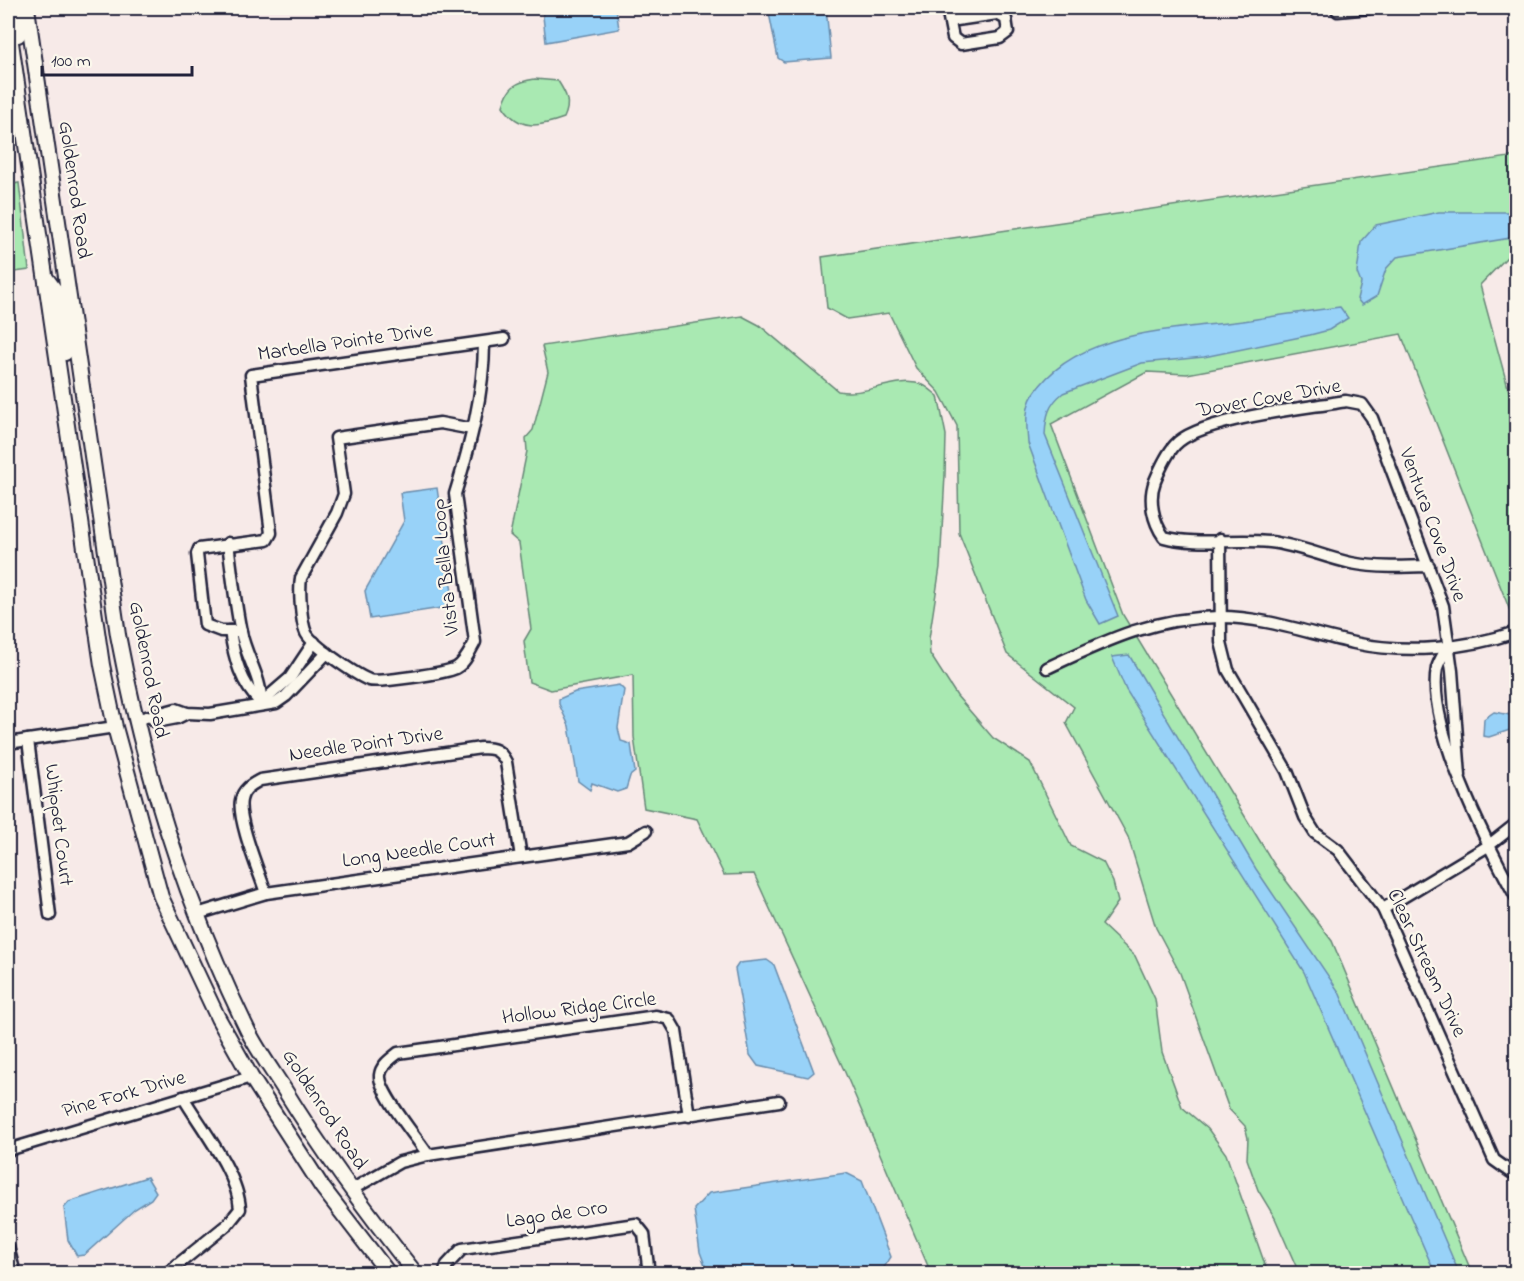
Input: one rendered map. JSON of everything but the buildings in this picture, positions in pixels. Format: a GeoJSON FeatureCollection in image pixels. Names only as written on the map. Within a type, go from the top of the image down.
{"type":"FeatureCollection","features":[{"type":"Feature","properties":{"kind":"main road"},"geometry":{"type":"LineString","coordinates":[[14,8],[25,79],[39,90]]}},
{"type":"Feature","properties":{"kind":"main road","name":"Goldenrod Road"},"geometry":{"type":"LineString","coordinates":[[27,8],[109,569],[135,720],[144,757],[170,841],[197,914],[249,1032],[304,1121],[351,1190],[416,1274]]}},
{"type":"Feature","properties":{"kind":"main road","name":"Goldenrod Road"},"geometry":{"type":"LineString","coordinates":[[8,22],[106,686],[115,728],[161,897],[218,1018],[252,1077],[322,1187],[389,1274]]}},
{"type":"Feature","properties":{"kind":"main road"},"geometry":{"type":"LineString","coordinates":[[22,123],[34,131],[40,141],[58,273],[68,291]]}},
{"type":"Feature","properties":{"kind":"main road"},"geometry":{"type":"LineString","coordinates":[[45,276],[57,293],[71,392],[84,400]]}},
{"type":"Feature","properties":{"kind":"main road"},"geometry":{"type":"LineString","coordinates":[[66,420],[73,422],[81,430],[98,545],[109,569]]}},
{"type":"Feature","properties":{"kind":"main road"},"geometry":{"type":"LineString","coordinates":[[106,686],[120,706],[135,720]]}},
{"type":"Feature","properties":{"kind":"main road"},"geometry":{"type":"LineString","coordinates":[[115,728],[122,731],[144,757]]}},
{"type":"Feature","properties":{"kind":"street"},"geometry":{"type":"LineString","coordinates":[[948,8],[950,21],[953,38],[961,44],[1000,38],[1008,32],[1006,19],[997,14],[950,21]]}},
{"type":"Feature","properties":{"kind":"street"},"geometry":{"type":"LineString","coordinates":[[1336,8],[1338,11],[1370,8]]}},
{"type":"Feature","properties":{"kind":"street"},"geometry":{"type":"LineString","coordinates":[[8,125],[22,123]]}},
{"type":"Feature","properties":{"kind":"street","name":"Marbella Pointe Drive"},"geometry":{"type":"LineString","coordinates":[[236,631],[205,625],[197,554],[199,549],[228,543],[267,540],[271,533],[251,375],[504,339]]}},
{"type":"Feature","properties":{"kind":"street","name":"Vista Bella Loop"},"geometry":{"type":"LineString","coordinates":[[472,429],[440,423],[336,438],[344,495],[337,513],[301,578],[299,589],[306,634],[327,653],[369,680],[384,681],[456,668],[465,660],[474,642],[455,494],[472,429],[484,377],[484,343]]}},
{"type":"Feature","properties":{"kind":"street","name":"Dover Cove Drive"},"geometry":{"type":"LineString","coordinates":[[1220,539],[1177,540],[1164,537],[1153,516],[1153,487],[1161,465],[1175,444],[1192,432],[1214,425],[1346,401],[1362,404],[1372,418]]}},
{"type":"Feature","properties":{"kind":"street","name":"Ventura Cove Drive"},"geometry":{"type":"LineString","coordinates":[[1372,418],[1443,606],[1452,671],[1460,776]]}},
{"type":"Feature","properties":{"kind":"street"},"geometry":{"type":"LineString","coordinates":[[1220,539],[1285,543],[1351,563],[1393,567],[1429,566]]}},
{"type":"Feature","properties":{"kind":"street","name":"Clear Stream Drive"},"geometry":{"type":"LineString","coordinates":[[1220,539],[1221,642],[1228,670],[1287,771],[1305,817],[1315,833],[1338,850],[1383,909],[1494,1160],[1511,1172]]}},
{"type":"Feature","properties":{"kind":"street"},"geometry":{"type":"LineString","coordinates":[[228,543],[240,670],[249,692],[261,703]]}},
{"type":"Feature","properties":{"kind":"street"},"geometry":{"type":"LineString","coordinates":[[1047,668],[1122,634],[1170,620],[1221,617],[1281,625],[1356,644],[1447,647],[1516,632]]}},
{"type":"Feature","properties":{"kind":"street"},"geometry":{"type":"LineString","coordinates":[[236,631],[261,687],[261,703]]}},
{"type":"Feature","properties":{"kind":"street"},"geometry":{"type":"LineString","coordinates":[[261,703],[290,678],[315,642]]}},
{"type":"Feature","properties":{"kind":"street"},"geometry":{"type":"LineString","coordinates":[[1447,647],[1437,668],[1438,697],[1444,735],[1488,846],[1516,897]]}},
{"type":"Feature","properties":{"kind":"street"},"geometry":{"type":"LineString","coordinates":[[135,720],[151,717],[154,713],[176,709],[187,713],[226,713],[261,703],[271,704],[286,696],[327,653]]}},
{"type":"Feature","properties":{"kind":"street"},"geometry":{"type":"LineString","coordinates":[[240,670],[251,665]]}},
{"type":"Feature","properties":{"kind":"street"},"geometry":{"type":"LineString","coordinates":[[8,742],[115,728]]}},
{"type":"Feature","properties":{"kind":"street","name":"Whippet Court"},"geometry":{"type":"LineString","coordinates":[[28,740],[50,915]]}},
{"type":"Feature","properties":{"kind":"street","name":"Needle Point Drive"},"geometry":{"type":"LineString","coordinates":[[266,893],[243,820],[240,800],[247,787],[260,780],[492,748],[502,753],[506,762],[521,857]]}},
{"type":"Feature","properties":{"kind":"street"},"geometry":{"type":"LineString","coordinates":[[1383,909],[1488,846],[1516,824]]}},
{"type":"Feature","properties":{"kind":"street","name":"Long Needle Court"},"geometry":{"type":"LineString","coordinates":[[197,914],[266,893],[628,842],[646,831]]}},
{"type":"Feature","properties":{"kind":"street","name":"Hollow Ridge Circle"},"geometry":{"type":"LineString","coordinates":[[428,1155],[383,1089],[380,1075],[386,1062],[398,1053],[656,1016],[669,1019],[676,1031],[689,1116]]}},
{"type":"Feature","properties":{"kind":"street","name":"Pine Fork Drive"},"geometry":{"type":"LineString","coordinates":[[8,1150],[252,1077]]}},
{"type":"Feature","properties":{"kind":"street"},"geometry":{"type":"LineString","coordinates":[[166,1274],[228,1224],[240,1209],[239,1194],[229,1173],[183,1097]]}},
{"type":"Feature","properties":{"kind":"street"},"geometry":{"type":"LineString","coordinates":[[351,1190],[400,1162],[428,1155],[779,1101]]}},
{"type":"Feature","properties":{"kind":"street","name":"Lago de Oro"},"geometry":{"type":"LineString","coordinates":[[439,1274],[445,1273],[447,1265],[462,1249],[636,1224],[644,1234],[649,1274]]}},
{"type":"Feature","properties":{"kind":"street"},"geometry":{"type":"LineString","coordinates":[[8,1247],[15,1274]]}},
{"type":"Feature","properties":{"kind":"green space"},"geometry":{"type":"Polygon","coordinates":[[[535,79],[558,81],[567,99],[564,118],[530,125],[516,120],[503,106],[513,86],[535,79]]]}},
{"type":"Feature","properties":{"kind":"green space"},"geometry":{"type":"Polygon","coordinates":[[[1516,156],[1516,254],[1508,256],[1480,285],[1516,417],[1516,626],[1401,334],[1187,374],[1147,372],[1051,424],[1123,615],[1275,866],[1332,941],[1472,1273],[1299,1273],[1275,1218],[1258,1190],[1247,1159],[1248,1138],[1245,1126],[1229,1109],[1180,973],[1156,928],[1128,837],[1066,723],[1074,707],[1007,654],[959,533],[957,426],[939,392],[916,368],[889,313],[847,319],[827,308],[822,257],[1516,156]]]}},
{"type":"Feature","properties":{"kind":"green space"},"geometry":{"type":"Polygon","coordinates":[[[19,183],[29,270],[8,273],[8,185],[19,183]]]}},
{"type":"Feature","properties":{"kind":"green space"},"geometry":{"type":"Polygon","coordinates":[[[742,316],[759,325],[838,391],[859,391],[892,384],[913,383],[925,386],[938,396],[946,435],[945,475],[940,567],[929,639],[930,654],[957,696],[993,738],[1030,762],[1071,846],[1103,862],[1113,882],[1118,902],[1102,925],[1135,956],[1155,999],[1162,1052],[1182,1107],[1208,1129],[1226,1154],[1268,1273],[931,1273],[844,1070],[754,874],[724,875],[697,819],[644,808],[634,737],[633,675],[551,690],[529,682],[524,641],[531,629],[519,543],[510,535],[527,451],[526,438],[533,430],[548,372],[542,346],[742,316]]]}},
{"type":"Feature","properties":{"kind":"water"},"geometry":{"type":"Polygon","coordinates":[[[542,8],[616,8],[619,29],[546,42],[542,8]]]}},
{"type":"Feature","properties":{"kind":"water"},"geometry":{"type":"Polygon","coordinates":[[[768,8],[826,8],[831,58],[784,62],[778,58],[768,8]]]}},
{"type":"Feature","properties":{"kind":"water"},"geometry":{"type":"Polygon","coordinates":[[[1439,212],[1516,212],[1516,237],[1397,257],[1386,269],[1377,296],[1362,305],[1357,299],[1361,283],[1357,273],[1361,242],[1376,225],[1439,212]]]}},
{"type":"Feature","properties":{"kind":"water"},"geometry":{"type":"Polygon","coordinates":[[[1340,307],[1348,318],[1329,330],[1204,357],[1142,363],[1063,393],[1054,402],[1047,417],[1045,435],[1118,616],[1100,624],[1086,600],[1028,443],[1027,412],[1033,395],[1052,373],[1075,356],[1102,344],[1162,330],[1340,307]]]}},
{"type":"Feature","properties":{"kind":"water"},"geometry":{"type":"Polygon","coordinates":[[[437,488],[454,606],[370,619],[365,591],[404,521],[400,493],[437,488]]]}},
{"type":"Feature","properties":{"kind":"water"},"geometry":{"type":"Polygon","coordinates":[[[1129,655],[1256,869],[1339,992],[1459,1273],[1435,1273],[1304,972],[1126,690],[1112,657],[1129,655]]]}},
{"type":"Feature","properties":{"kind":"water"},"geometry":{"type":"Polygon","coordinates":[[[619,685],[624,690],[618,728],[621,741],[631,744],[635,772],[630,776],[626,789],[617,792],[592,783],[590,790],[578,781],[569,726],[559,699],[575,692],[619,685]]]}},
{"type":"Feature","properties":{"kind":"water"},"geometry":{"type":"Polygon","coordinates":[[[1494,712],[1516,716],[1516,728],[1489,737],[1483,736],[1484,719],[1494,712]]]}},
{"type":"Feature","properties":{"kind":"water"},"geometry":{"type":"Polygon","coordinates":[[[767,960],[774,965],[814,1072],[808,1077],[758,1066],[750,1055],[735,969],[739,963],[767,960]]]}},
{"type":"Feature","properties":{"kind":"water"},"geometry":{"type":"Polygon","coordinates":[[[846,1173],[862,1181],[891,1257],[881,1272],[708,1273],[700,1252],[694,1209],[709,1193],[846,1173]]]}},
{"type":"Feature","properties":{"kind":"water"},"geometry":{"type":"Polygon","coordinates":[[[147,1177],[156,1192],[151,1199],[135,1209],[84,1255],[77,1256],[68,1240],[64,1208],[69,1202],[147,1177]]]}}]}
